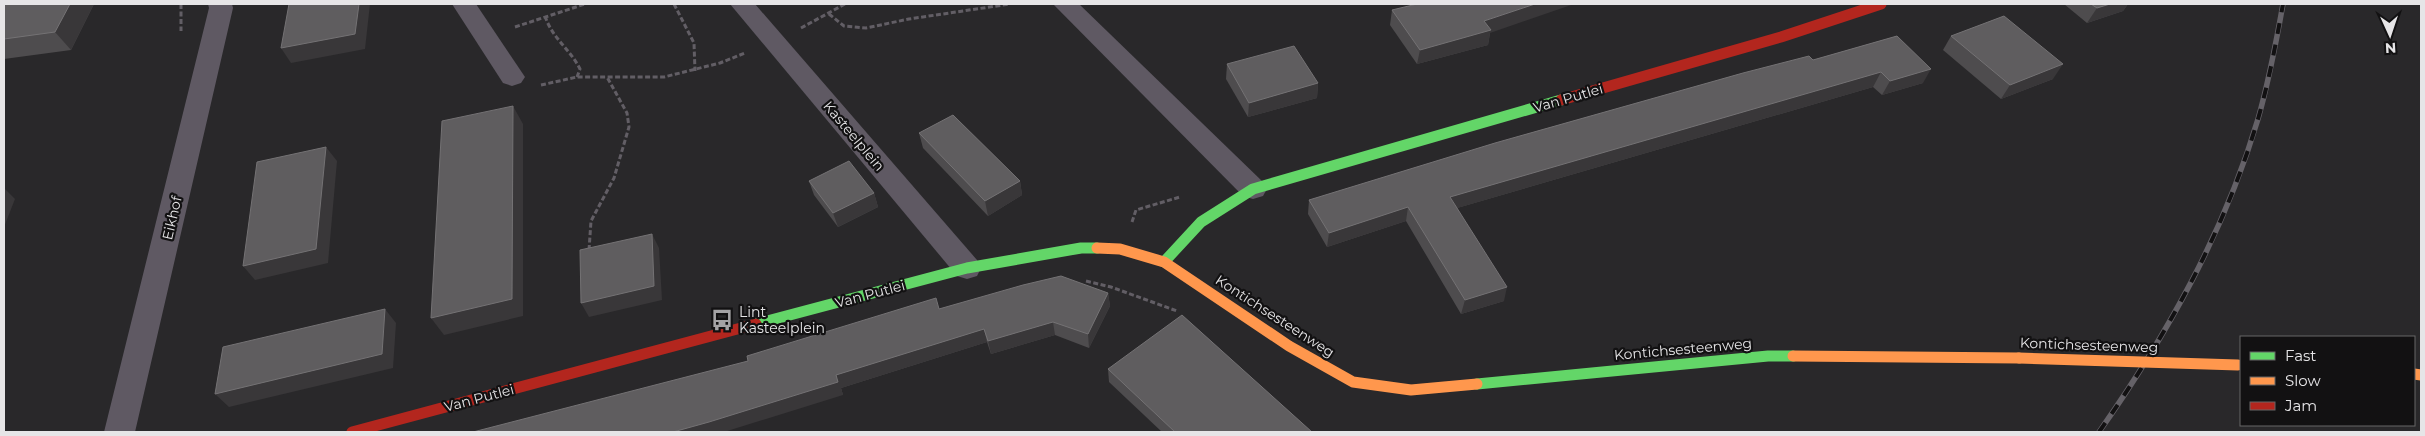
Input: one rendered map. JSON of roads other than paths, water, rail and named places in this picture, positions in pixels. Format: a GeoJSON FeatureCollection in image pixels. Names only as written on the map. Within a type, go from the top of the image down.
{"type":"FeatureCollection","features":[{"type":"Feature","properties":{"kind":"street","name":"Eikhof"},"geometry":{"type":"LineString","coordinates":[[119,432],[187,156],[221,8],[220,4]]}},
{"type":"Feature","properties":{"kind":"street"},"geometry":{"type":"LineString","coordinates":[[464,4],[512,77]]}},
{"type":"Feature","properties":{"kind":"street","name":"Kasteelplein"},"geometry":{"type":"LineString","coordinates":[[742,4],[967,268]]}},
{"type":"Feature","properties":{"kind":"street"},"geometry":{"type":"LineString","coordinates":[[1065,4],[1253,189]]}},
{"type":"Feature","properties":{"kind":"street","name":"Van Putlei"},"geometry":{"type":"LineString","coordinates":[[352,432],[967,268],[1081,248],[1120,249],[1164,262],[1202,222],[1253,189],[1781,37],[1881,4]]}},
{"type":"Feature","properties":{"kind":"street","name":"Kontichsesteenweg"},"geometry":{"type":"LineString","coordinates":[[1164,262],[1289,346],[1353,382],[1410,390],[1768,356],[2019,358],[2240,365]]}},
{"type":"Feature","properties":{"kind":"railway"},"geometry":{"type":"LineString","coordinates":[[2099,432],[2148,358],[2211,243],[2244,161],[2258,119],[2272,62],[2283,4]]}},
{"type":"Feature","properties":{"kind":"place","name":"Lint Kasteelplein"},"geometry":{"type":"Point","coordinates":[722,320]}}]}
